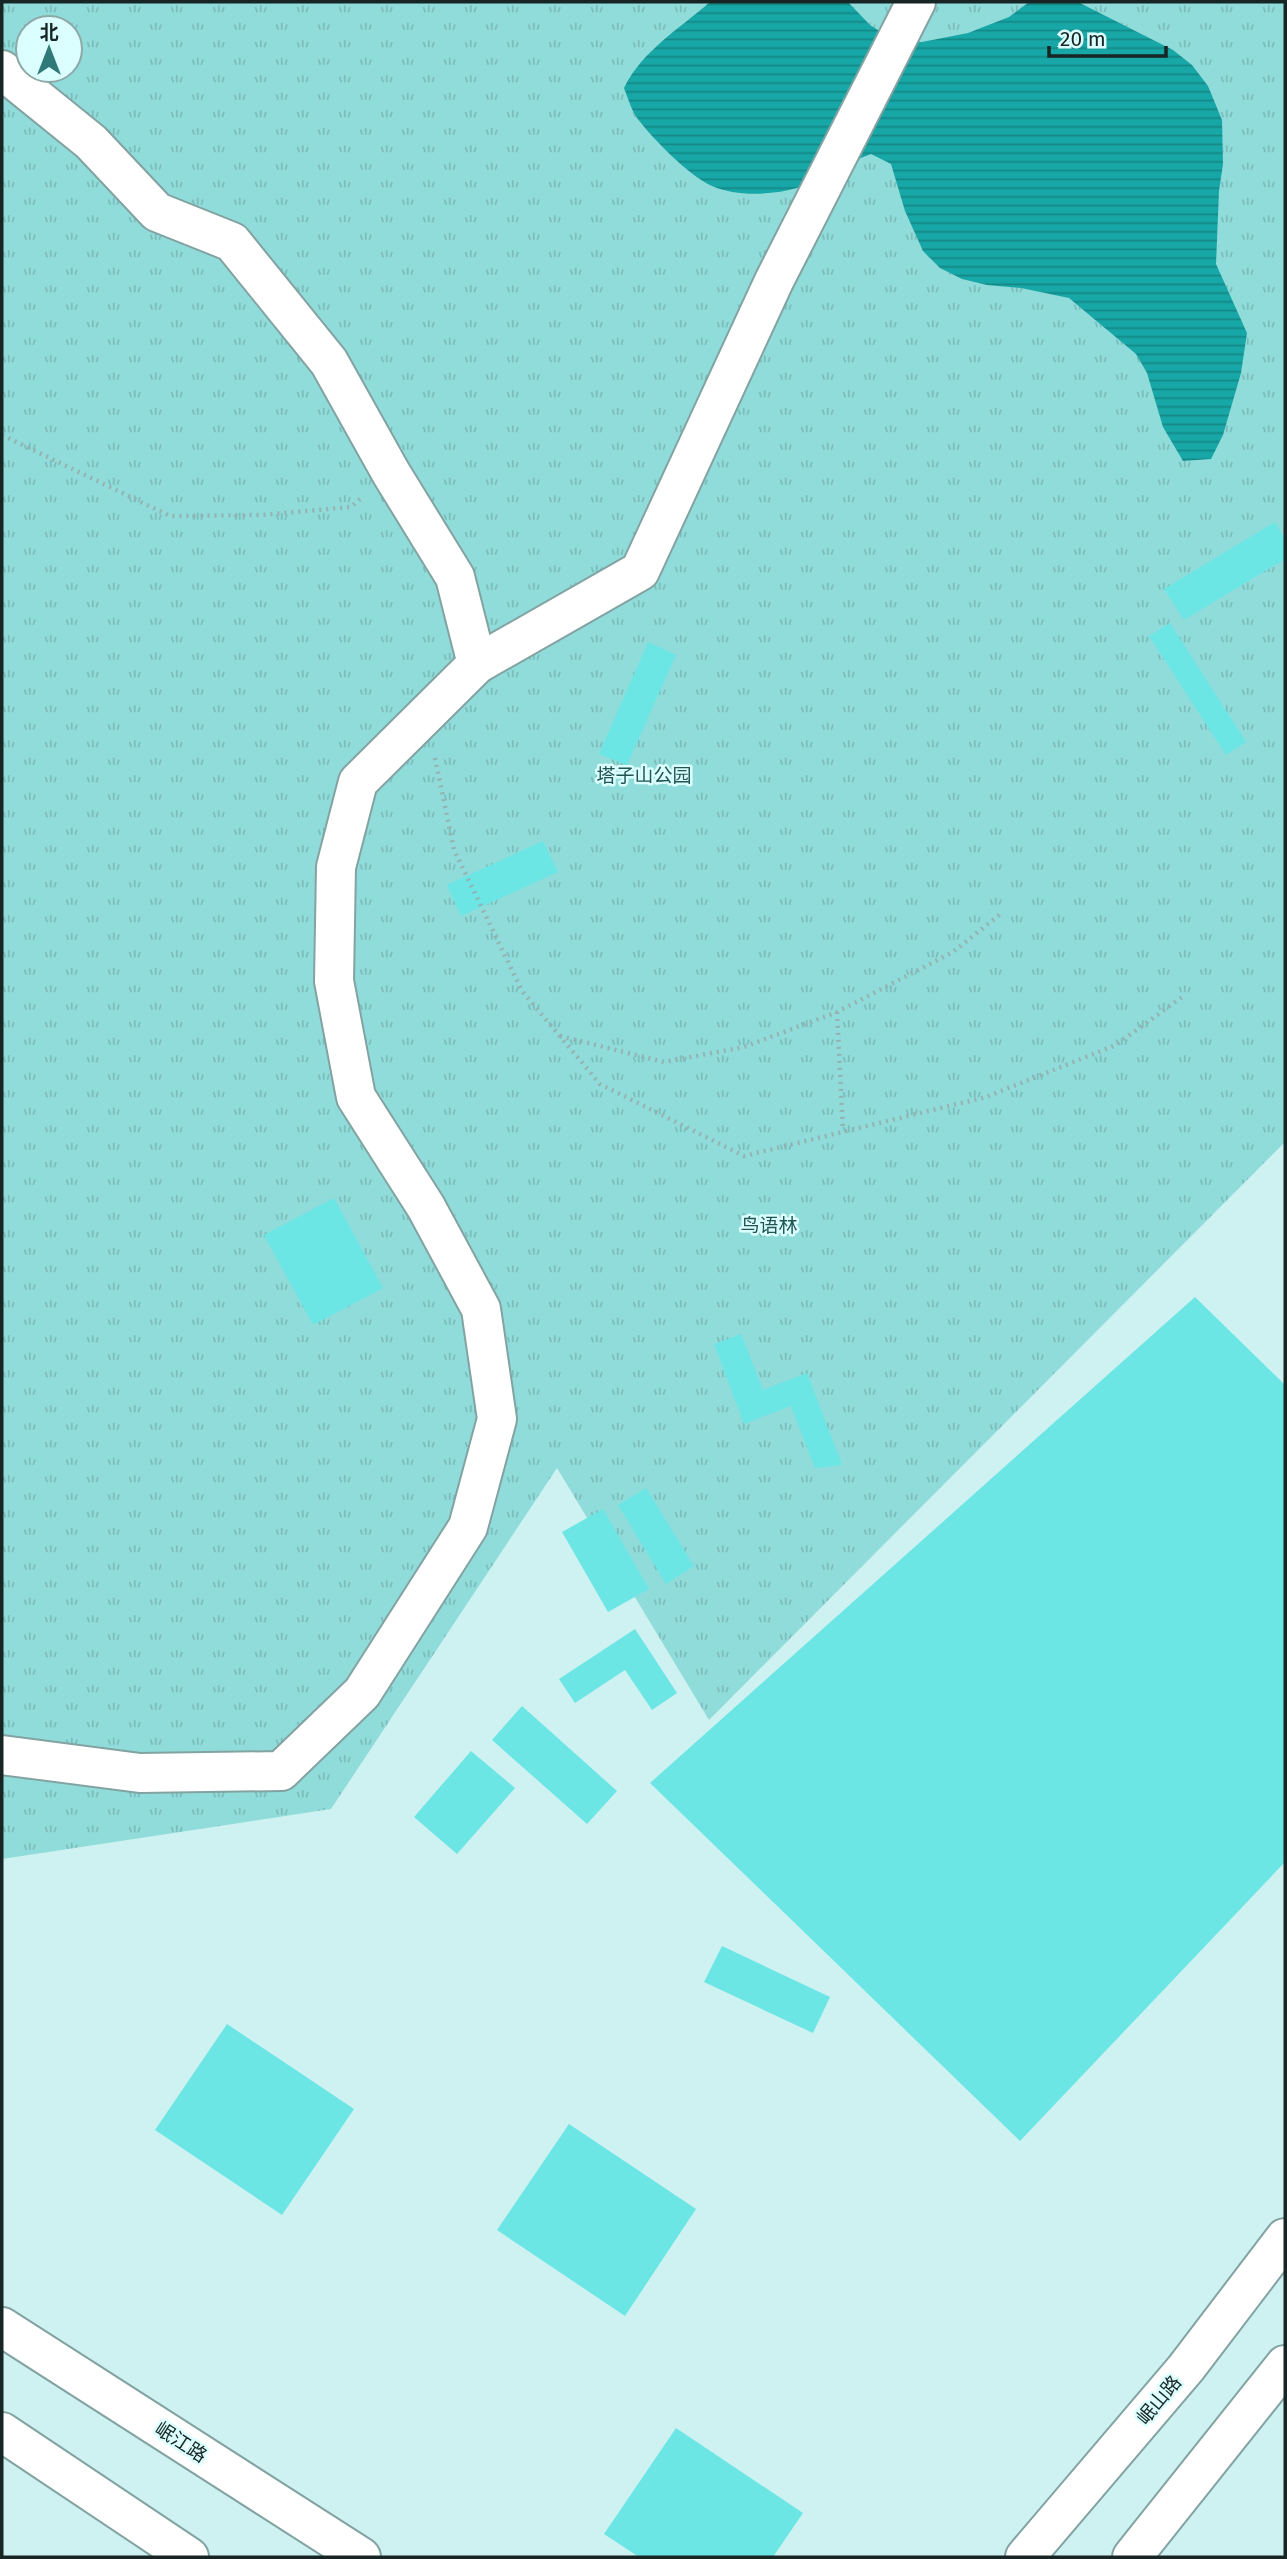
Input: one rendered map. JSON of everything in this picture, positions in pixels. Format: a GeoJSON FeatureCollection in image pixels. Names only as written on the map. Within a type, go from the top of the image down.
{"type":"FeatureCollection","features":[{"type":"Feature","properties":{"kind":"street"},"geometry":{"type":"LineString","coordinates":[[2,1755],[140,1773],[281,1771],[362,1693],[468,1527],[498,1419],[481,1309],[426,1207],[356,1097],[334,981],[335,867],[358,782],[477,664],[640,571],[774,281],[916,2]]}},
{"type":"Feature","properties":{"kind":"street"},"geometry":{"type":"LineString","coordinates":[[2,70],[91,142],[157,212],[232,242],[329,362],[391,472],[455,577],[477,664]]}},
{"type":"Feature","properties":{"kind":"street","name":"岷山路"},"geometry":{"type":"LineString","coordinates":[[1025,2557],[1186,2368],[1285,2238]]}},
{"type":"Feature","properties":{"kind":"street","name":"岷江路"},"geometry":{"type":"LineString","coordinates":[[2,2327],[360,2557]]}},
{"type":"Feature","properties":{"kind":"street"},"geometry":{"type":"LineString","coordinates":[[1132,2557],[1273,2406],[1285,2365]]}},
{"type":"Feature","properties":{"kind":"street"},"geometry":{"type":"LineString","coordinates":[[2,2432],[189,2557]]}},
{"type":"Feature","properties":{"kind":"path"},"geometry":{"type":"LineString","coordinates":[[2,435],[170,516],[261,515],[351,507],[391,472]]}},
{"type":"Feature","properties":{"kind":"path"},"geometry":{"type":"LineString","coordinates":[[426,713],[454,850],[522,991],[600,1084],[744,1156],[986,1097],[1116,1045],[1182,998]]}},
{"type":"Feature","properties":{"kind":"path"},"geometry":{"type":"LineString","coordinates":[[559,1036],[664,1062],[744,1047],[837,1012],[953,952],[1003,912]]}},
{"type":"Feature","properties":{"kind":"path"},"geometry":{"type":"LineString","coordinates":[[837,1012],[843,1130]]}},
{"type":"Feature","properties":{"kind":"green space","name":"塔子山公园"},"geometry":{"type":"Polygon","coordinates":[[[2,2],[1285,2],[1285,1142],[709,1720],[557,1468],[331,1809],[2,1859],[2,2]]]}},
{"type":"Feature","properties":{"kind":"shaded area"},"geometry":{"type":"Polygon","coordinates":[[[710,2],[848,2],[870,25],[897,42],[922,42],[968,33],[1009,17],[1029,2],[1078,2],[1173,50],[1192,65],[1208,86],[1222,120],[1223,164],[1219,191],[1216,264],[1247,333],[1241,373],[1223,435],[1211,459],[1183,461],[1163,427],[1147,373],[1136,354],[1069,298],[1021,288],[987,285],[962,279],[940,268],[923,251],[905,211],[891,164],[871,154],[797,188],[754,194],[732,192],[712,186],[692,174],[672,156],[637,118],[624,88],[651,52],[710,2]]]}},
{"type":"Feature","properties":{"kind":"building"},"geometry":{"type":"Polygon","coordinates":[[[1275,522],[1285,540],[1285,559],[1184,620],[1164,589],[1275,522]]]}},
{"type":"Feature","properties":{"kind":"building"},"geometry":{"type":"Polygon","coordinates":[[[1170,623],[1246,742],[1226,755],[1149,636],[1170,623]]]}},
{"type":"Feature","properties":{"kind":"building"},"geometry":{"type":"Polygon","coordinates":[[[648,642],[676,655],[627,765],[599,754],[648,642]]]}},
{"type":"Feature","properties":{"kind":"building"},"geometry":{"type":"Polygon","coordinates":[[[543,841],[558,872],[461,916],[447,885],[543,841]]]}},
{"type":"Feature","properties":{"kind":"building"},"geometry":{"type":"Polygon","coordinates":[[[334,1198],[383,1288],[313,1325],[264,1235],[334,1198]]]}},
{"type":"Feature","properties":{"kind":"building"},"geometry":{"type":"Polygon","coordinates":[[[1195,1297],[1285,1385],[1285,1862],[1020,2141],[650,1783],[1195,1297]]]}},
{"type":"Feature","properties":{"kind":"building"},"geometry":{"type":"Polygon","coordinates":[[[741,1334],[763,1390],[807,1373],[842,1465],[815,1468],[791,1406],[744,1424],[714,1344],[741,1334]]]}},
{"type":"Feature","properties":{"kind":"building"},"geometry":{"type":"Polygon","coordinates":[[[646,1488],[694,1566],[666,1584],[618,1505],[646,1488]]]}},
{"type":"Feature","properties":{"kind":"building"},"geometry":{"type":"Polygon","coordinates":[[[603,1509],[649,1589],[608,1612],[562,1532],[603,1509]]]}},
{"type":"Feature","properties":{"kind":"building"},"geometry":{"type":"Polygon","coordinates":[[[635,1629],[677,1693],[652,1710],[625,1670],[575,1703],[559,1679],[635,1629]]]}},
{"type":"Feature","properties":{"kind":"building"},"geometry":{"type":"Polygon","coordinates":[[[522,1706],[617,1791],[587,1824],[492,1740],[522,1706]]]}},
{"type":"Feature","properties":{"kind":"building"},"geometry":{"type":"Polygon","coordinates":[[[471,1751],[515,1788],[457,1854],[414,1817],[471,1751]]]}},
{"type":"Feature","properties":{"kind":"building"},"geometry":{"type":"Polygon","coordinates":[[[722,1946],[830,1997],[813,2033],[704,1982],[722,1946]]]}},
{"type":"Feature","properties":{"kind":"building"},"geometry":{"type":"Polygon","coordinates":[[[227,2024],[354,2109],[282,2215],[155,2130],[227,2024]]]}},
{"type":"Feature","properties":{"kind":"building"},"geometry":{"type":"Polygon","coordinates":[[[569,2124],[696,2209],[625,2316],[497,2230],[569,2124]]]}},
{"type":"Feature","properties":{"kind":"building"},"geometry":{"type":"Polygon","coordinates":[[[676,2428],[803,2513],[773,2557],[639,2557],[604,2534],[676,2428]]]}},
{"type":"Feature","properties":{"kind":"park label","name":"鸟语林"},"geometry":{"type":"Point","coordinates":[769,1225]}}]}
